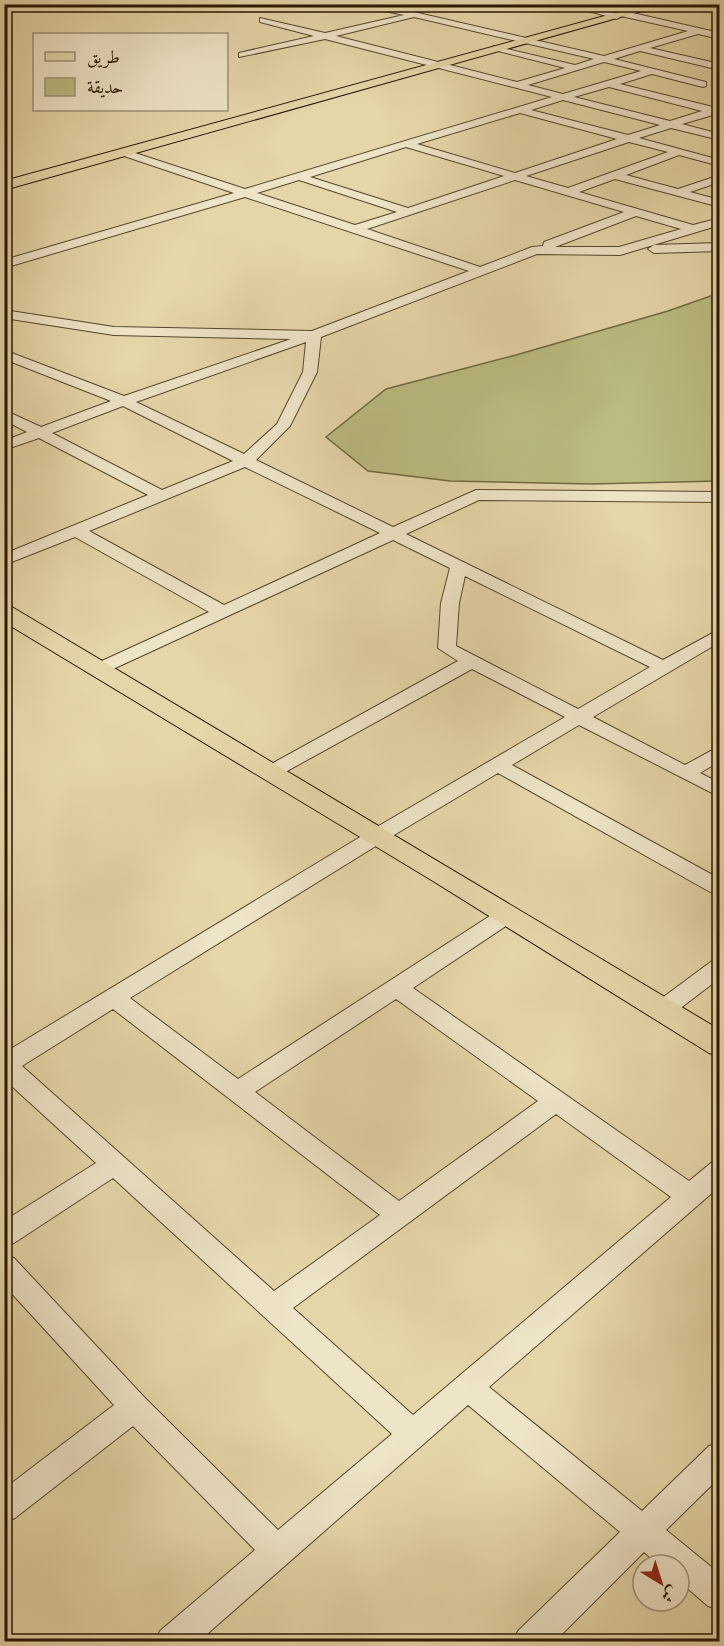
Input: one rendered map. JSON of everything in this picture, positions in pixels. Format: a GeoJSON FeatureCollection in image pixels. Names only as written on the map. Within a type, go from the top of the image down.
{"type":"FeatureCollection","features":[{"type":"Feature","properties":{"kind":"main road"},"geometry":{"type":"LineString","coordinates":[[4,186],[662,4]]}},
{"type":"Feature","properties":{"kind":"main road"},"geometry":{"type":"LineString","coordinates":[[4,612],[378,836],[720,1045]]}},
{"type":"Feature","properties":{"kind":"street"},"geometry":{"type":"LineString","coordinates":[[568,4],[720,36]]}},
{"type":"Feature","properties":{"kind":"street"},"geometry":{"type":"LineString","coordinates":[[388,9],[707,82],[661,97]]}},
{"type":"Feature","properties":{"kind":"street"},"geometry":{"type":"LineString","coordinates":[[242,55],[416,15]]}},
{"type":"Feature","properties":{"kind":"street"},"geometry":{"type":"LineString","coordinates":[[263,20],[669,126],[720,137]]}},
{"type":"Feature","properties":{"kind":"street"},"geometry":{"type":"LineString","coordinates":[[516,86],[698,31]]}},
{"type":"Feature","properties":{"kind":"street"},"geometry":{"type":"LineString","coordinates":[[497,48],[577,68]]}},
{"type":"Feature","properties":{"kind":"street"},"geometry":{"type":"LineString","coordinates":[[642,49],[720,67]]}},
{"type":"Feature","properties":{"kind":"street"},"geometry":{"type":"LineString","coordinates":[[4,264],[150,223],[297,176],[653,71]]}},
{"type":"Feature","properties":{"kind":"street"},"geometry":{"type":"LineString","coordinates":[[608,84],[717,110]]}},
{"type":"Feature","properties":{"kind":"street"},"geometry":{"type":"LineString","coordinates":[[520,110],[720,163]]}},
{"type":"Feature","properties":{"kind":"street"},"geometry":{"type":"LineString","coordinates":[[353,230],[717,110]]}},
{"type":"Feature","properties":{"kind":"street"},"geometry":{"type":"LineString","coordinates":[[407,144],[693,229]]}},
{"type":"Feature","properties":{"kind":"street"},"geometry":{"type":"LineString","coordinates":[[122,152],[480,271]]}},
{"type":"Feature","properties":{"kind":"street"},"geometry":{"type":"LineString","coordinates":[[568,192],[679,152]]}},
{"type":"Feature","properties":{"kind":"street"},"geometry":{"type":"LineString","coordinates":[[297,176],[410,212]]}},
{"type":"Feature","properties":{"kind":"street"},"geometry":{"type":"LineString","coordinates":[[613,176],[720,204]]}},
{"type":"Feature","properties":{"kind":"street"},"geometry":{"type":"LineString","coordinates":[[678,193],[720,178]]}},
{"type":"Feature","properties":{"kind":"street"},"geometry":{"type":"LineString","coordinates":[[4,446],[124,401],[314,335],[635,212]]}},
{"type":"Feature","properties":{"kind":"street"},"geometry":{"type":"LineString","coordinates":[[620,250],[720,222]]}},
{"type":"Feature","properties":{"kind":"street"},"geometry":{"type":"LineString","coordinates":[[536,250],[720,247]]}},
{"type":"Feature","properties":{"kind":"street"},"geometry":{"type":"LineString","coordinates":[[4,314],[114,331],[314,335]]}},
{"type":"Feature","properties":{"kind":"street"},"geometry":{"type":"LineString","coordinates":[[4,560],[246,461],[283,426],[310,372],[314,335]]}},
{"type":"Feature","properties":{"kind":"street"},"geometry":{"type":"LineString","coordinates":[[4,354],[124,401],[664,667]]}},
{"type":"Feature","properties":{"kind":"street"},"geometry":{"type":"LineString","coordinates":[[4,414],[162,496]]}},
{"type":"Feature","properties":{"kind":"street"},"geometry":{"type":"LineString","coordinates":[[100,669],[476,495],[720,497]]}},
{"type":"Feature","properties":{"kind":"street"},"geometry":{"type":"LineString","coordinates":[[77,531],[222,612]]}},
{"type":"Feature","properties":{"kind":"street"},"geometry":{"type":"LineString","coordinates":[[459,566],[450,603],[447,648],[720,791]]}},
{"type":"Feature","properties":{"kind":"street"},"geometry":{"type":"LineString","coordinates":[[413,1434],[5,1065],[378,836],[720,634]]}},
{"type":"Feature","properties":{"kind":"street"},"geometry":{"type":"LineString","coordinates":[[271,772],[472,661]]}},
{"type":"Feature","properties":{"kind":"street"},"geometry":{"type":"LineString","coordinates":[[685,773],[720,752]]}},
{"type":"Feature","properties":{"kind":"street"},"geometry":{"type":"LineString","coordinates":[[498,765],[720,888]]}},
{"type":"Feature","properties":{"kind":"street"},"geometry":{"type":"LineString","coordinates":[[237,1092],[507,915]]}},
{"type":"Feature","properties":{"kind":"street"},"geometry":{"type":"LineString","coordinates":[[662,1010],[720,966]]}},
{"type":"Feature","properties":{"kind":"street"},"geometry":{"type":"LineString","coordinates":[[395,987],[690,1196]]}},
{"type":"Feature","properties":{"kind":"street"},"geometry":{"type":"LineString","coordinates":[[114,998],[399,1215]]}},
{"type":"Feature","properties":{"kind":"street"},"geometry":{"type":"LineString","coordinates":[[273,1307],[556,1101]]}},
{"type":"Feature","properties":{"kind":"street"},"geometry":{"type":"LineString","coordinates":[[4,1235],[115,1164]]}},
{"type":"Feature","properties":{"kind":"street"},"geometry":{"type":"LineString","coordinates":[[172,1641],[720,1170]]}},
{"type":"Feature","properties":{"kind":"street"},"geometry":{"type":"LineString","coordinates":[[4,1266],[134,1407],[277,1551]]}},
{"type":"Feature","properties":{"kind":"street"},"geometry":{"type":"LineString","coordinates":[[468,1387],[720,1594]]}},
{"type":"Feature","properties":{"kind":"street"},"geometry":{"type":"LineString","coordinates":[[4,1508],[134,1407]]}},
{"type":"Feature","properties":{"kind":"street"},"geometry":{"type":"LineString","coordinates":[[530,1641],[720,1456]]}},
{"type":"Feature","properties":{"kind":"green space"},"geometry":{"type":"Polygon","coordinates":[[[719,293],[719,481],[592,484],[450,481],[368,471],[326,437],[386,389],[516,355],[668,311],[719,293]]]}}]}
